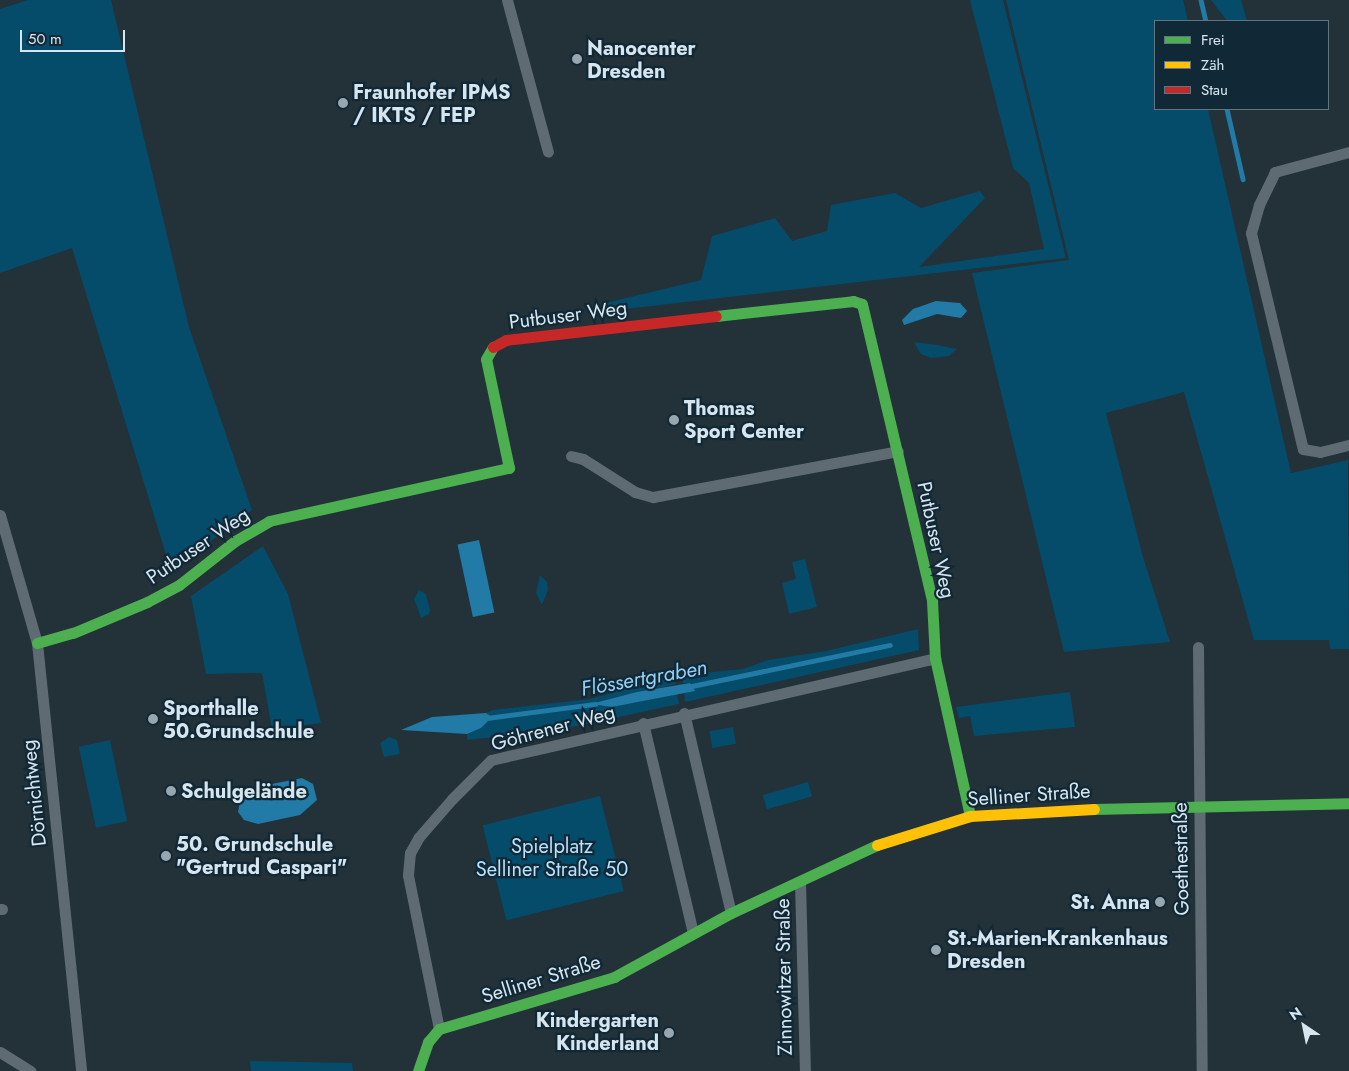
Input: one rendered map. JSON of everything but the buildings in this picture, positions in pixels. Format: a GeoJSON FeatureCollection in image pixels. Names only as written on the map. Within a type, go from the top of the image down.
{"type":"FeatureCollection","features":[{"type":"Feature","properties":{"kind":"street"},"geometry":{"type":"LineString","coordinates":[[507,0],[548,152]]}},
{"type":"Feature","properties":{"kind":"street"},"geometry":{"type":"LineString","coordinates":[[1349,152],[1275,172],[1259,206],[1251,232],[1303,449],[1320,452],[1349,446]]}},
{"type":"Feature","properties":{"kind":"street","name":"Putbuser Weg"},"geometry":{"type":"LineString","coordinates":[[37,643],[72,633],[147,602],[179,585],[235,540],[269,521],[509,468],[486,359],[493,346],[506,340],[853,301],[862,304],[866,314],[898,450],[932,601],[936,658]]}},
{"type":"Feature","properties":{"kind":"street"},"geometry":{"type":"LineString","coordinates":[[572,456],[583,459],[635,492],[653,497],[898,450]]}},
{"type":"Feature","properties":{"kind":"street","name":"Dörnichtweg"},"geometry":{"type":"LineString","coordinates":[[0,515],[37,643],[81,1071]]}},
{"type":"Feature","properties":{"kind":"street","name":"Goethestraße"},"geometry":{"type":"LineString","coordinates":[[1198,647],[1202,1071]]}},
{"type":"Feature","properties":{"kind":"street"},"geometry":{"type":"LineString","coordinates":[[936,658],[970,816]]}},
{"type":"Feature","properties":{"kind":"street","name":"Göhrener Weg"},"geometry":{"type":"LineString","coordinates":[[439,1029],[408,875],[410,853],[419,837],[491,760],[643,723],[936,658]]}},
{"type":"Feature","properties":{"kind":"street"},"geometry":{"type":"LineString","coordinates":[[684,714],[731,913]]}},
{"type":"Feature","properties":{"kind":"street"},"geometry":{"type":"LineString","coordinates":[[643,723],[693,933]]}},
{"type":"Feature","properties":{"kind":"street","name":"Selliner Straße"},"geometry":{"type":"LineString","coordinates":[[439,1029],[602,981],[731,913],[884,842],[970,816],[1199,805],[1349,803]]}},
{"type":"Feature","properties":{"kind":"street","name":"Zinnowitzer Straße"},"geometry":{"type":"LineString","coordinates":[[800,882],[805,1071]]}},
{"type":"Feature","properties":{"kind":"street"},"geometry":{"type":"LineString","coordinates":[[418,1071],[428,1042],[439,1029]]}},
{"type":"Feature","properties":{"kind":"street"},"geometry":{"type":"LineString","coordinates":[[0,1052],[31,1071]]}},
{"type":"Feature","properties":{"kind":"green space"},"geometry":{"type":"Polygon","coordinates":[[[28,0],[111,0],[189,327],[252,510],[171,571],[72,248],[0,273],[0,9],[28,0]]]}},
{"type":"Feature","properties":{"kind":"green space"},"geometry":{"type":"Polygon","coordinates":[[[970,0],[1003,0],[1066,258],[608,311],[606,303],[701,280],[712,236],[775,218],[792,241],[827,231],[831,205],[895,193],[921,208],[980,191],[985,198],[919,267],[1044,249],[1029,183],[1013,168],[970,0]]]}},
{"type":"Feature","properties":{"kind":"green space"},"geometry":{"type":"Polygon","coordinates":[[[1006,0],[1183,0],[1188,20],[1154,20],[1154,110],[1208,110],[1291,473],[1348,460],[1349,649],[1330,649],[1329,640],[1254,640],[1184,392],[1106,413],[1143,557],[1170,642],[1064,652],[972,273],[1069,260],[1006,0]]]}},
{"type":"Feature","properties":{"kind":"green space"},"geometry":{"type":"Polygon","coordinates":[[[1211,0],[1241,0],[1247,20],[1226,20],[1211,0]]]}},
{"type":"Feature","properties":{"kind":"green space"},"geometry":{"type":"Polygon","coordinates":[[[914,342],[957,349],[949,356],[931,358],[921,354],[914,342]]]}},
{"type":"Feature","properties":{"kind":"green space"},"geometry":{"type":"Polygon","coordinates":[[[263,546],[288,594],[321,723],[272,729],[262,673],[206,674],[191,596],[263,546]]]}},
{"type":"Feature","properties":{"kind":"green space"},"geometry":{"type":"Polygon","coordinates":[[[805,559],[817,607],[789,614],[782,583],[796,579],[792,562],[805,559]]]}},
{"type":"Feature","properties":{"kind":"green space"},"geometry":{"type":"Polygon","coordinates":[[[540,575],[547,582],[548,590],[542,605],[536,593],[540,575]]]}},
{"type":"Feature","properties":{"kind":"green space"},"geometry":{"type":"Polygon","coordinates":[[[419,590],[426,594],[430,610],[429,614],[421,618],[414,599],[419,590]]]}},
{"type":"Feature","properties":{"kind":"green space"},"geometry":{"type":"Polygon","coordinates":[[[918,629],[919,650],[685,702],[684,693],[694,691],[690,683],[683,683],[682,675],[743,669],[768,660],[826,651],[918,629]]]}},
{"type":"Feature","properties":{"kind":"green space"},"geometry":{"type":"Polygon","coordinates":[[[675,676],[676,684],[593,704],[612,707],[677,694],[679,704],[558,730],[467,740],[467,734],[481,728],[491,717],[486,713],[493,710],[590,699],[675,676]]]}},
{"type":"Feature","properties":{"kind":"green space"},"geometry":{"type":"Polygon","coordinates":[[[1070,692],[1075,727],[974,736],[970,716],[959,718],[956,707],[1070,692]]]}},
{"type":"Feature","properties":{"kind":"green space"},"geometry":{"type":"Polygon","coordinates":[[[733,727],[736,744],[712,748],[709,731],[733,727]]]}},
{"type":"Feature","properties":{"kind":"green space"},"geometry":{"type":"Polygon","coordinates":[[[389,737],[397,740],[400,754],[384,757],[380,743],[389,737]]]}},
{"type":"Feature","properties":{"kind":"green space"},"geometry":{"type":"Polygon","coordinates":[[[110,740],[127,821],[96,828],[79,747],[110,740]]]}},
{"type":"Feature","properties":{"kind":"green space"},"geometry":{"type":"Polygon","coordinates":[[[808,782],[812,796],[767,809],[763,795],[808,782]]]}},
{"type":"Feature","properties":{"kind":"green space","name":"Spielplatz Selliner Straße 50"},"geometry":{"type":"Polygon","coordinates":[[[600,796],[624,891],[506,920],[483,825],[600,796]]]}},
{"type":"Feature","properties":{"kind":"green space"},"geometry":{"type":"Polygon","coordinates":[[[250,1061],[352,1063],[353,1071],[251,1071],[250,1061]]]}},
{"type":"Feature","properties":{"kind":"shaded area"},"geometry":{"type":"Polygon","coordinates":[[[936,301],[960,303],[967,311],[961,318],[937,314],[904,325],[902,320],[913,309],[936,301]]]}},
{"type":"Feature","properties":{"kind":"shaded area"},"geometry":{"type":"Polygon","coordinates":[[[479,540],[494,612],[473,617],[457,545],[479,540]]]}},
{"type":"Feature","properties":{"kind":"shaded area"},"geometry":{"type":"Polygon","coordinates":[[[690,683],[695,691],[612,707],[591,704],[637,692],[690,683]]]}},
{"type":"Feature","properties":{"kind":"shaded area"},"geometry":{"type":"Polygon","coordinates":[[[486,713],[492,717],[481,728],[467,734],[401,730],[432,717],[486,713]]]}},
{"type":"Feature","properties":{"kind":"shaded area"},"geometry":{"type":"Polygon","coordinates":[[[302,778],[313,784],[317,800],[300,815],[258,824],[244,820],[238,812],[241,796],[252,788],[302,778]]]}},
{"type":"Feature","properties":{"kind":"waterway","name":"Flössertgraben"},"geometry":{"type":"LineString","coordinates":[[1201,0],[1206,20]]}},
{"type":"Feature","properties":{"kind":"waterway","name":"Flössertgraben"},"geometry":{"type":"LineString","coordinates":[[1227,110],[1243,179]]}},
{"type":"Feature","properties":{"kind":"waterway","name":"Flössertgraben"},"geometry":{"type":"LineString","coordinates":[[687,687],[890,645]]}},
{"type":"Feature","properties":{"kind":"waterway","name":"Flössertgraben"},"geometry":{"type":"LineString","coordinates":[[487,718],[595,704]]}},
{"type":"Feature","properties":{"kind":"traffic: fast"},"geometry":{"type":"LineString","coordinates":[[716,316],[853,301],[862,304],[932,601],[935,658],[970,816]]}},
{"type":"Feature","properties":{"kind":"traffic: fast"},"geometry":{"type":"LineString","coordinates":[[37,643],[73,633],[147,602],[179,585],[235,541],[269,521],[509,468],[486,359],[493,347]]}},
{"type":"Feature","properties":{"kind":"traffic: fast"},"geometry":{"type":"LineString","coordinates":[[1094,809],[1349,803]]}},
{"type":"Feature","properties":{"kind":"traffic: fast"},"geometry":{"type":"LineString","coordinates":[[418,1071],[428,1042],[439,1029],[614,977],[731,913],[877,845]]}},
{"type":"Feature","properties":{"kind":"traffic: slow"},"geometry":{"type":"LineString","coordinates":[[877,845],[970,816],[1094,809]]}},
{"type":"Feature","properties":{"kind":"traffic: jam"},"geometry":{"type":"LineString","coordinates":[[493,347],[506,340],[716,316]]}},
{"type":"Feature","properties":{"kind":"place","name":"Nanocenter Dresden"},"geometry":{"type":"Point","coordinates":[577,59]}},
{"type":"Feature","properties":{"kind":"place","name":"Fraunhofer IPMS / IKTS / FEP"},"geometry":{"type":"Point","coordinates":[343,103]}},
{"type":"Feature","properties":{"kind":"place","name":"Thomas Sport Center"},"geometry":{"type":"Point","coordinates":[674,420]}},
{"type":"Feature","properties":{"kind":"place","name":"Sporthalle 50.Grundschule"},"geometry":{"type":"Point","coordinates":[153,719]}},
{"type":"Feature","properties":{"kind":"place","name":"Schulgelände"},"geometry":{"type":"Point","coordinates":[171,791]}},
{"type":"Feature","properties":{"kind":"place","name":"50. Grundschule \"Gertrud Caspari\""},"geometry":{"type":"Point","coordinates":[166,856]}},
{"type":"Feature","properties":{"kind":"place","name":"St. Anna"},"geometry":{"type":"Point","coordinates":[1160,902]}},
{"type":"Feature","properties":{"kind":"place","name":"St.-Marien-Krankenhaus Dresden"},"geometry":{"type":"Point","coordinates":[936,950]}},
{"type":"Feature","properties":{"kind":"place","name":"Kindergarten Kinderland"},"geometry":{"type":"Point","coordinates":[669,1033]}}]}
